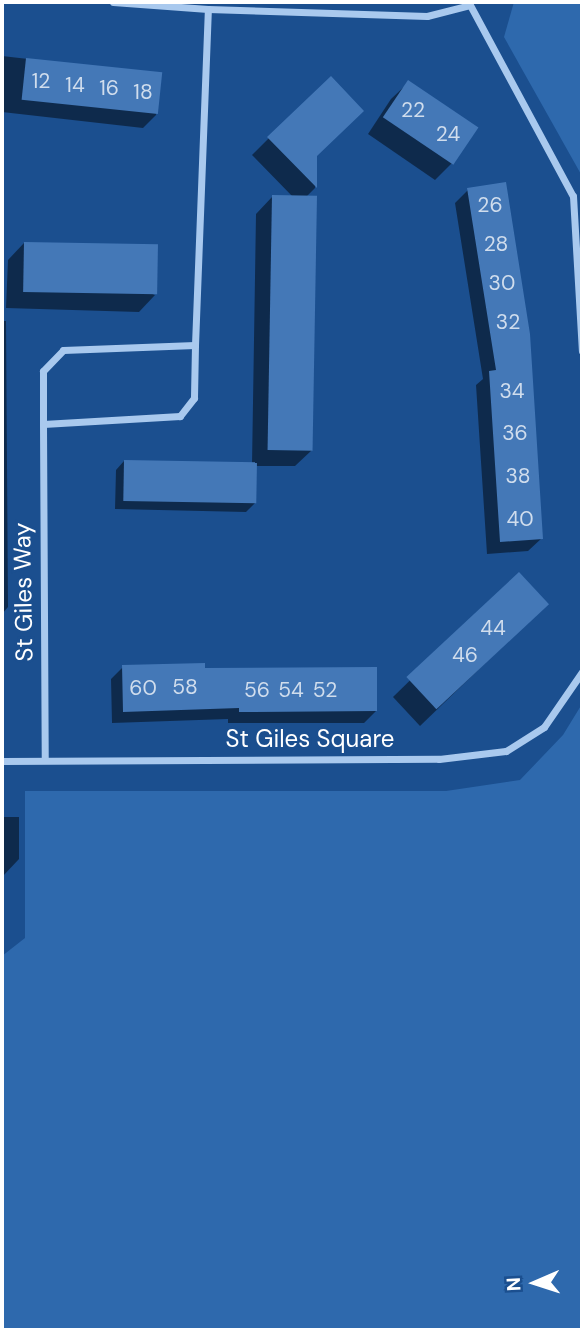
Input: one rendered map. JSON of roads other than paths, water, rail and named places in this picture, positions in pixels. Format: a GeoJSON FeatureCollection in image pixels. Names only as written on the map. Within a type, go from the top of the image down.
{"type":"FeatureCollection","features":[{"type":"Feature","properties":{"kind":"street"},"geometry":{"type":"LineString","coordinates":[[113,2],[208,9],[427,16],[471,3],[573,195],[582,351]]}},
{"type":"Feature","properties":{"kind":"street"},"geometry":{"type":"LineString","coordinates":[[43,424],[180,416],[194,398],[208,9]]}},
{"type":"Feature","properties":{"kind":"street","name":"St Giles Way"},"geometry":{"type":"LineString","coordinates":[[45,760],[43,371],[63,350],[195,345]]}},
{"type":"Feature","properties":{"kind":"street","name":"St Giles Square"},"geometry":{"type":"LineString","coordinates":[[2,761],[439,758],[506,751],[544,727],[582,672]]}}]}
